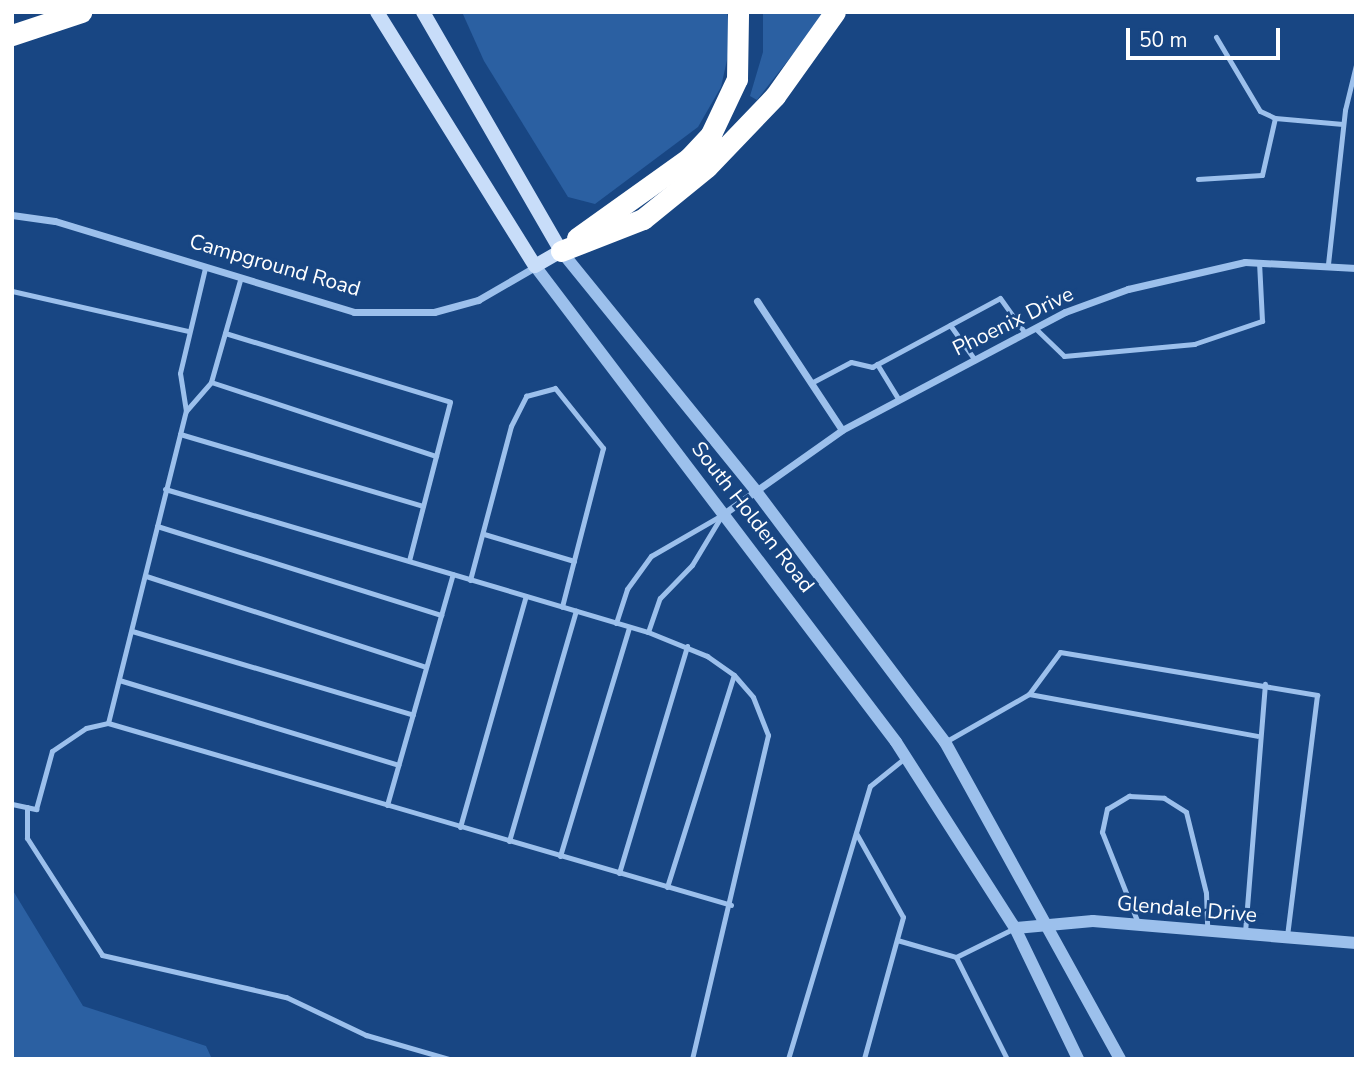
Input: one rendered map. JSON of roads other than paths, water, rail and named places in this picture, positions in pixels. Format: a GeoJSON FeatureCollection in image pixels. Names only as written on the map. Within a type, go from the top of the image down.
{"type":"FeatureCollection","features":[{"type":"Feature","properties":{"kind":"highway"},"geometry":{"type":"LineString","coordinates":[[12,35],[81,12]]}},
{"type":"Feature","properties":{"kind":"highway"},"geometry":{"type":"LineString","coordinates":[[561,251],[689,158],[711,134],[737,79],[738,12]]}},
{"type":"Feature","properties":{"kind":"highway"},"geometry":{"type":"LineString","coordinates":[[561,251],[643,219],[707,167],[775,96],[835,12]]}},
{"type":"Feature","properties":{"kind":"main road","name":"South Holden Road"},"geometry":{"type":"LineString","coordinates":[[377,12],[536,266]]}},
{"type":"Feature","properties":{"kind":"main road","name":"South Holden Road"},"geometry":{"type":"LineString","coordinates":[[423,12],[561,251]]}},
{"type":"Feature","properties":{"kind":"main road","name":"Campground Road"},"geometry":{"type":"LineString","coordinates":[[536,266],[561,251]]}},
{"type":"Feature","properties":{"kind":"street","name":"Campground Road"},"geometry":{"type":"LineString","coordinates":[[12,215],[55,221],[240,280],[354,312],[434,312],[478,300],[536,266]]}},
{"type":"Feature","properties":{"kind":"street","name":"South Holden Road"},"geometry":{"type":"LineString","coordinates":[[561,251],[755,490],[945,742],[1051,926],[1120,1059]]}},
{"type":"Feature","properties":{"kind":"street","name":"Phoenix Drive"},"geometry":{"type":"LineString","coordinates":[[722,515],[842,430],[1035,328],[1128,289],[1259,262],[1328,264],[1356,268]]}},
{"type":"Feature","properties":{"kind":"street","name":"South Holden Road"},"geometry":{"type":"LineString","coordinates":[[536,266],[906,757],[1015,928],[1078,1059]]}},
{"type":"Feature","properties":{"kind":"street"},"geometry":{"type":"LineString","coordinates":[[757,301],[842,430]]}},
{"type":"Feature","properties":{"kind":"street","name":"Glendale Drive"},"geometry":{"type":"LineString","coordinates":[[1015,928],[1138,923],[1356,943]]}},
{"type":"Feature","properties":{"kind":"lane"},"geometry":{"type":"LineString","coordinates":[[1216,37],[1260,111],[1275,118],[1343,124]]}},
{"type":"Feature","properties":{"kind":"lane"},"geometry":{"type":"LineString","coordinates":[[1328,264],[1343,124],[1356,65]]}},
{"type":"Feature","properties":{"kind":"lane"},"geometry":{"type":"LineString","coordinates":[[1198,179],[1262,174],[1275,118]]}},
{"type":"Feature","properties":{"kind":"lane"},"geometry":{"type":"LineString","coordinates":[[1035,328],[1064,356],[1194,344],[1262,321],[1259,262]]}},
{"type":"Feature","properties":{"kind":"lane"},"geometry":{"type":"LineString","coordinates":[[108,723],[186,411],[180,373],[205,268]]}},
{"type":"Feature","properties":{"kind":"lane"},"geometry":{"type":"LineString","coordinates":[[186,411],[211,382],[240,280]]}},
{"type":"Feature","properties":{"kind":"lane"},"geometry":{"type":"LineString","coordinates":[[12,291],[188,331]]}},
{"type":"Feature","properties":{"kind":"lane"},"geometry":{"type":"LineString","coordinates":[[811,383],[851,362],[877,364],[1000,298],[1025,334]]}},
{"type":"Feature","properties":{"kind":"lane"},"geometry":{"type":"LineString","coordinates":[[950,326],[975,359]]}},
{"type":"Feature","properties":{"kind":"lane"},"geometry":{"type":"LineString","coordinates":[[225,333],[450,402],[408,561]]}},
{"type":"Feature","properties":{"kind":"lane"},"geometry":{"type":"LineString","coordinates":[[877,364],[899,400]]}},
{"type":"Feature","properties":{"kind":"lane"},"geometry":{"type":"LineString","coordinates":[[211,382],[436,456]]}},
{"type":"Feature","properties":{"kind":"lane"},"geometry":{"type":"LineString","coordinates":[[470,580],[512,426],[526,396],[555,388],[603,448],[562,607]]}},
{"type":"Feature","properties":{"kind":"lane"},"geometry":{"type":"LineString","coordinates":[[180,435],[423,506]]}},
{"type":"Feature","properties":{"kind":"lane"},"geometry":{"type":"LineString","coordinates":[[165,489],[648,632],[687,646],[734,675],[754,697],[768,735],[731,905],[692,1059]]}},
{"type":"Feature","properties":{"kind":"lane"},"geometry":{"type":"LineString","coordinates":[[616,623],[627,589],[651,556],[722,515]]}},
{"type":"Feature","properties":{"kind":"lane"},"geometry":{"type":"LineString","coordinates":[[648,632],[660,598],[692,565],[722,515]]}},
{"type":"Feature","properties":{"kind":"lane"},"geometry":{"type":"LineString","coordinates":[[157,526],[441,615]]}},
{"type":"Feature","properties":{"kind":"lane"},"geometry":{"type":"LineString","coordinates":[[484,534],[574,561]]}},
{"type":"Feature","properties":{"kind":"lane"},"geometry":{"type":"LineString","coordinates":[[387,805],[453,574]]}},
{"type":"Feature","properties":{"kind":"lane"},"geometry":{"type":"LineString","coordinates":[[146,576],[426,667]]}},
{"type":"Feature","properties":{"kind":"lane"},"geometry":{"type":"LineString","coordinates":[[460,827],[526,596]]}},
{"type":"Feature","properties":{"kind":"lane"},"geometry":{"type":"LineString","coordinates":[[509,841],[576,611]]}},
{"type":"Feature","properties":{"kind":"lane"},"geometry":{"type":"LineString","coordinates":[[560,856],[629,626]]}},
{"type":"Feature","properties":{"kind":"lane"},"geometry":{"type":"LineString","coordinates":[[132,631],[413,715]]}},
{"type":"Feature","properties":{"kind":"lane"},"geometry":{"type":"LineString","coordinates":[[619,873],[687,646]]}},
{"type":"Feature","properties":{"kind":"lane"},"geometry":{"type":"LineString","coordinates":[[945,742],[1029,694],[1060,652],[1307,690],[1321,702],[1287,937]]}},
{"type":"Feature","properties":{"kind":"lane"},"geometry":{"type":"LineString","coordinates":[[667,887],[734,675]]}},
{"type":"Feature","properties":{"kind":"lane"},"geometry":{"type":"LineString","coordinates":[[119,680],[398,765]]}},
{"type":"Feature","properties":{"kind":"lane"},"geometry":{"type":"LineString","coordinates":[[1245,933],[1257,736],[1265,684]]}},
{"type":"Feature","properties":{"kind":"lane"},"geometry":{"type":"LineString","coordinates":[[1029,694],[1257,736]]}},
{"type":"Feature","properties":{"kind":"lane"},"geometry":{"type":"LineString","coordinates":[[12,804],[36,809],[52,751],[86,728],[108,723],[731,905]]}},
{"type":"Feature","properties":{"kind":"lane"},"geometry":{"type":"LineString","coordinates":[[788,1059],[870,786],[906,757]]}},
{"type":"Feature","properties":{"kind":"lane"},"geometry":{"type":"LineString","coordinates":[[1138,923],[1102,832],[1107,809],[1129,796],[1164,798],[1186,812],[1206,893],[1206,930]]}},
{"type":"Feature","properties":{"kind":"lane"},"geometry":{"type":"LineString","coordinates":[[27,807],[27,838],[102,955],[286,997],[366,1035],[449,1059]]}},
{"type":"Feature","properties":{"kind":"lane"},"geometry":{"type":"LineString","coordinates":[[856,834],[903,917],[864,1059]]}},
{"type":"Feature","properties":{"kind":"lane"},"geometry":{"type":"LineString","coordinates":[[897,940],[956,957],[1015,928]]}},
{"type":"Feature","properties":{"kind":"lane"},"geometry":{"type":"LineString","coordinates":[[956,957],[1007,1059]]}}]}
